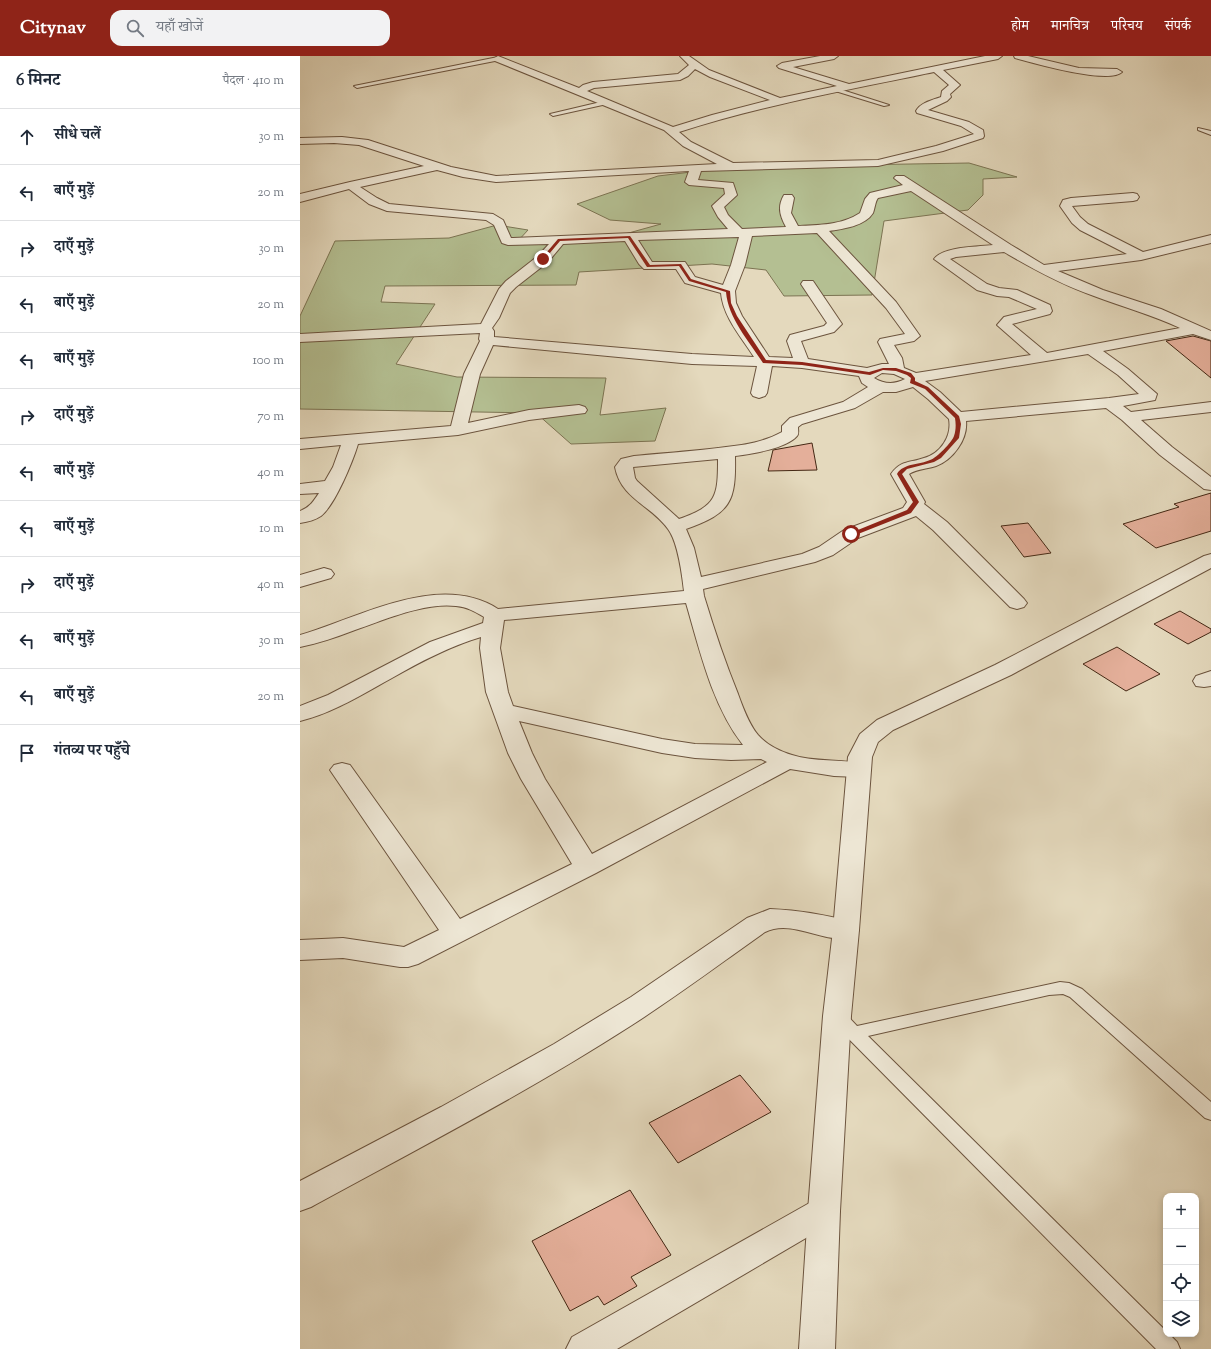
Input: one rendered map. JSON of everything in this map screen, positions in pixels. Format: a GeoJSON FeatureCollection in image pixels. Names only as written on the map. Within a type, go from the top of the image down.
{"type":"FeatureCollection","features":[{"type":"Feature","properties":{"kind":"street"},"geometry":{"type":"LineString","coordinates":[[498,59],[515,56]]}},
{"type":"Feature","properties":{"kind":"street"},"geometry":{"type":"LineString","coordinates":[[684,56],[694,65],[715,76],[754,89],[779,101]]}},
{"type":"Feature","properties":{"kind":"street"},"geometry":{"type":"LineString","coordinates":[[834,56],[782,66],[847,87]]}},
{"type":"Feature","properties":{"kind":"street"},"geometry":{"type":"LineString","coordinates":[[672,131],[716,117],[779,101],[998,56]]}},
{"type":"Feature","properties":{"kind":"street"},"geometry":{"type":"LineString","coordinates":[[1018,56],[1082,72],[1103,74],[1117,72]]}},
{"type":"Feature","properties":{"kind":"street"},"geometry":{"type":"LineString","coordinates":[[498,59],[672,131],[679,139],[687,144],[731,167]]}},
{"type":"Feature","properties":{"kind":"street"},"geometry":{"type":"LineString","coordinates":[[579,93],[586,87],[593,85],[680,76],[685,74],[694,65]]}},
{"type":"Feature","properties":{"kind":"street"},"geometry":{"type":"LineString","coordinates":[[300,142],[330,140],[368,143],[438,167],[478,177],[496,179],[696,168],[878,164],[939,149],[979,136],[979,132],[964,124],[921,111],[928,105],[944,99],[946,97],[944,93],[955,85],[936,69]]}},
{"type":"Feature","properties":{"kind":"street"},"geometry":{"type":"LineString","coordinates":[[878,164],[884,166],[912,187],[1006,248],[1042,269],[1098,293],[1156,312],[1211,336]]}},
{"type":"Feature","properties":{"kind":"street"},"geometry":{"type":"LineString","coordinates":[[300,198],[350,185],[438,167]]}},
{"type":"Feature","properties":{"kind":"street"},"geometry":{"type":"LineString","coordinates":[[696,168],[693,183],[729,185],[731,195],[720,203],[718,208],[724,217],[742,233]]}},
{"type":"Feature","properties":{"kind":"street"},"geometry":{"type":"LineString","coordinates":[[350,185],[373,201],[387,207],[489,217],[499,223],[506,240],[509,242],[820,229],[860,219],[868,211],[868,205],[874,195],[912,187]]}},
{"type":"Feature","properties":{"kind":"street"},"geometry":{"type":"LineString","coordinates":[[1133,197],[1071,202],[1067,203],[1066,206],[1076,220],[1084,227],[1140,256]]}},
{"type":"Feature","properties":{"kind":"street"},"geometry":{"type":"LineString","coordinates":[[788,198],[785,214],[794,230]]}},
{"type":"Feature","properties":{"kind":"street"},"geometry":{"type":"LineString","coordinates":[[820,229],[890,305],[913,336],[885,342],[895,358],[897,363],[896,369]]}},
{"type":"Feature","properties":{"kind":"street"},"geometry":{"type":"LineString","coordinates":[[742,233],[738,265],[728,291],[729,303],[735,316],[765,362],[758,393]]}},
{"type":"Feature","properties":{"kind":"street"},"geometry":{"type":"LineString","coordinates":[[629,236],[649,266],[680,265],[690,280],[728,291]]}},
{"type":"Feature","properties":{"kind":"street"},"geometry":{"type":"LineString","coordinates":[[458,430],[472,374],[492,318],[504,292],[511,284],[543,259],[559,240]]}},
{"type":"Feature","properties":{"kind":"street"},"geometry":{"type":"LineString","coordinates":[[1042,269],[1140,256],[1211,240]]}},
{"type":"Feature","properties":{"kind":"street"},"geometry":{"type":"LineString","coordinates":[[1006,248],[953,253],[941,259],[982,287],[997,292],[1012,293],[1045,308],[1044,311],[1040,313],[1009,320],[1004,325],[1044,358]]}},
{"type":"Feature","properties":{"kind":"street"},"geometry":{"type":"LineString","coordinates":[[802,363],[794,340],[795,338],[829,329],[835,324],[808,284]]}},
{"type":"Feature","properties":{"kind":"street"},"geometry":{"type":"LineString","coordinates":[[870,373],[866,377],[867,380],[880,387],[896,388],[906,385],[912,380],[1092,350],[1195,329]]}},
{"type":"Feature","properties":{"kind":"street"},"geometry":{"type":"LineString","coordinates":[[300,338],[486,334],[621,353],[802,363],[870,373],[883,369],[896,369],[909,374],[912,380],[926,388],[957,417],[958,424],[956,438],[944,452],[932,461],[905,468],[901,471],[900,474],[916,502],[909,512],[851,534],[826,551],[808,558],[694,591],[493,621],[436,646],[336,701],[300,714]]}},
{"type":"Feature","properties":{"kind":"street"},"geometry":{"type":"LineString","coordinates":[[957,417],[1108,403],[1149,396],[1149,394],[1123,372],[1092,350]]}},
{"type":"Feature","properties":{"kind":"street"},"geometry":{"type":"LineString","coordinates":[[776,757],[760,750],[748,737],[738,719],[716,665],[694,591],[681,536],[676,526],[631,485],[626,478],[624,467],[627,463],[634,461],[726,452],[764,445],[779,440],[790,434],[790,426],[796,421],[849,405],[880,387]]}},
{"type":"Feature","properties":{"kind":"street"},"geometry":{"type":"LineString","coordinates":[[1108,403],[1128,417],[1166,451],[1210,485]]}},
{"type":"Feature","properties":{"kind":"street"},"geometry":{"type":"LineString","coordinates":[[1128,417],[1211,407]]}},
{"type":"Feature","properties":{"kind":"street"},"geometry":{"type":"LineString","coordinates":[[300,444],[458,430],[529,415],[579,410]]}},
{"type":"Feature","properties":{"kind":"street"},"geometry":{"type":"LineString","coordinates":[[300,518],[314,512],[320,506],[342,467],[351,440]]}},
{"type":"Feature","properties":{"kind":"street"},"geometry":{"type":"LineString","coordinates":[[676,526],[697,519],[714,510],[722,500],[726,482],[726,452]]}},
{"type":"Feature","properties":{"kind":"street"},"geometry":{"type":"LineString","coordinates":[[300,489],[332,486]]}},
{"type":"Feature","properties":{"kind":"street"},"geometry":{"type":"LineString","coordinates":[[914,506],[940,526],[1017,603]]}},
{"type":"Feature","properties":{"kind":"street"},"geometry":{"type":"LineString","coordinates":[[817,1349],[824,1211],[845,1025],[846,930],[858,770],[860,757],[868,739],[885,725],[1003,670],[1211,560]]}},
{"type":"Feature","properties":{"kind":"street"},"geometry":{"type":"LineString","coordinates":[[300,581],[324,574]]}},
{"type":"Feature","properties":{"kind":"street"},"geometry":{"type":"LineString","coordinates":[[300,641],[427,601],[449,599],[472,603],[493,621]]}},
{"type":"Feature","properties":{"kind":"street"},"geometry":{"type":"LineString","coordinates":[[493,621],[490,648],[496,692],[520,753],[533,779],[587,867]]}},
{"type":"Feature","properties":{"kind":"street"},"geometry":{"type":"LineString","coordinates":[[504,711],[627,739],[688,750],[776,757],[822,768],[858,770]]}},
{"type":"Feature","properties":{"kind":"street"},"geometry":{"type":"LineString","coordinates":[[300,950],[319,947],[344,948],[394,958],[408,957],[587,867],[776,757]]}},
{"type":"Feature","properties":{"kind":"street"},"geometry":{"type":"LineString","coordinates":[[342,770],[456,934]]}},
{"type":"Feature","properties":{"kind":"street"},"geometry":{"type":"LineString","coordinates":[[300,1197],[452,1116],[567,1051],[673,984],[756,925],[770,918],[789,918],[846,930]]}},
{"type":"Feature","properties":{"kind":"street"},"geometry":{"type":"LineString","coordinates":[[584,1349],[824,1211]]}},
{"type":"Feature","properties":{"kind":"lane"},"geometry":{"type":"LineString","coordinates":[[357,86],[498,59]]}},
{"type":"Feature","properties":{"kind":"lane"},"geometry":{"type":"LineString","coordinates":[[834,89],[886,105]]}},
{"type":"Feature","properties":{"kind":"lane"},"geometry":{"type":"LineString","coordinates":[[553,114],[605,103]]}},
{"type":"Feature","properties":{"kind":"lane"},"geometry":{"type":"LineString","coordinates":[[1200,129],[1211,133]]}},
{"type":"Feature","properties":{"kind":"lane"},"geometry":{"type":"LineString","coordinates":[[845,1025],[1057,987],[1067,988],[1076,993],[1211,1113]]}},
{"type":"Feature","properties":{"kind":"lane"},"geometry":{"type":"LineString","coordinates":[[845,1025],[1170,1349]]}},
{"type":"Feature","properties":{"kind":"green space"},"geometry":{"type":"Polygon","coordinates":[[[969,163],[1017,177],[983,179],[983,195],[968,210],[884,221],[872,295],[784,296],[766,270],[712,264],[579,272],[576,285],[385,286],[381,302],[435,304],[396,364],[457,377],[606,378],[600,415],[666,408],[655,441],[571,444],[536,413],[300,409],[300,316],[335,241],[449,238],[497,225],[528,230],[517,242],[625,234],[661,224],[610,220],[577,204],[658,176],[733,167],[969,163]]]}},
{"type":"Feature","properties":{"kind":"building"},"geometry":{"type":"Polygon","coordinates":[[[1193,336],[1211,341],[1211,378],[1166,341],[1193,336]]]}},
{"type":"Feature","properties":{"kind":"building"},"geometry":{"type":"Polygon","coordinates":[[[812,443],[817,470],[768,471],[773,450],[812,443]]]}},
{"type":"Feature","properties":{"kind":"building"},"geometry":{"type":"Polygon","coordinates":[[[1211,493],[1211,531],[1156,548],[1123,524],[1179,507],[1174,504],[1211,493]]]}},
{"type":"Feature","properties":{"kind":"building"},"geometry":{"type":"Polygon","coordinates":[[[1028,523],[1051,553],[1024,557],[1001,526],[1028,523]]]}},
{"type":"Feature","properties":{"kind":"building"},"geometry":{"type":"Polygon","coordinates":[[[1180,611],[1211,629],[1211,632],[1188,644],[1154,624],[1180,611]]]}},
{"type":"Feature","properties":{"kind":"building"},"geometry":{"type":"Polygon","coordinates":[[[1117,647],[1160,674],[1126,691],[1083,664],[1117,647]]]}},
{"type":"Feature","properties":{"kind":"building"},"geometry":{"type":"Polygon","coordinates":[[[740,1075],[771,1112],[678,1163],[649,1123],[740,1075]]]}},
{"type":"Feature","properties":{"kind":"building"},"geometry":{"type":"Polygon","coordinates":[[[630,1190],[671,1255],[631,1277],[637,1286],[604,1305],[598,1296],[570,1311],[532,1241],[630,1190]]]}},
{"type":"Feature","properties":{"kind":"route"},"geometry":{"type":"LineString","coordinates":[[543,259],[559,240],[629,236],[646,264],[649,266],[681,265],[690,280],[728,291],[729,303],[735,316],[765,362],[802,363],[870,373],[883,369],[896,369],[909,374],[913,378],[914,381],[912,382],[921,384],[926,388],[957,417],[958,424],[956,438],[939,457],[924,464],[905,468],[901,471],[900,474],[916,502],[909,512],[851,534]]}}]}
